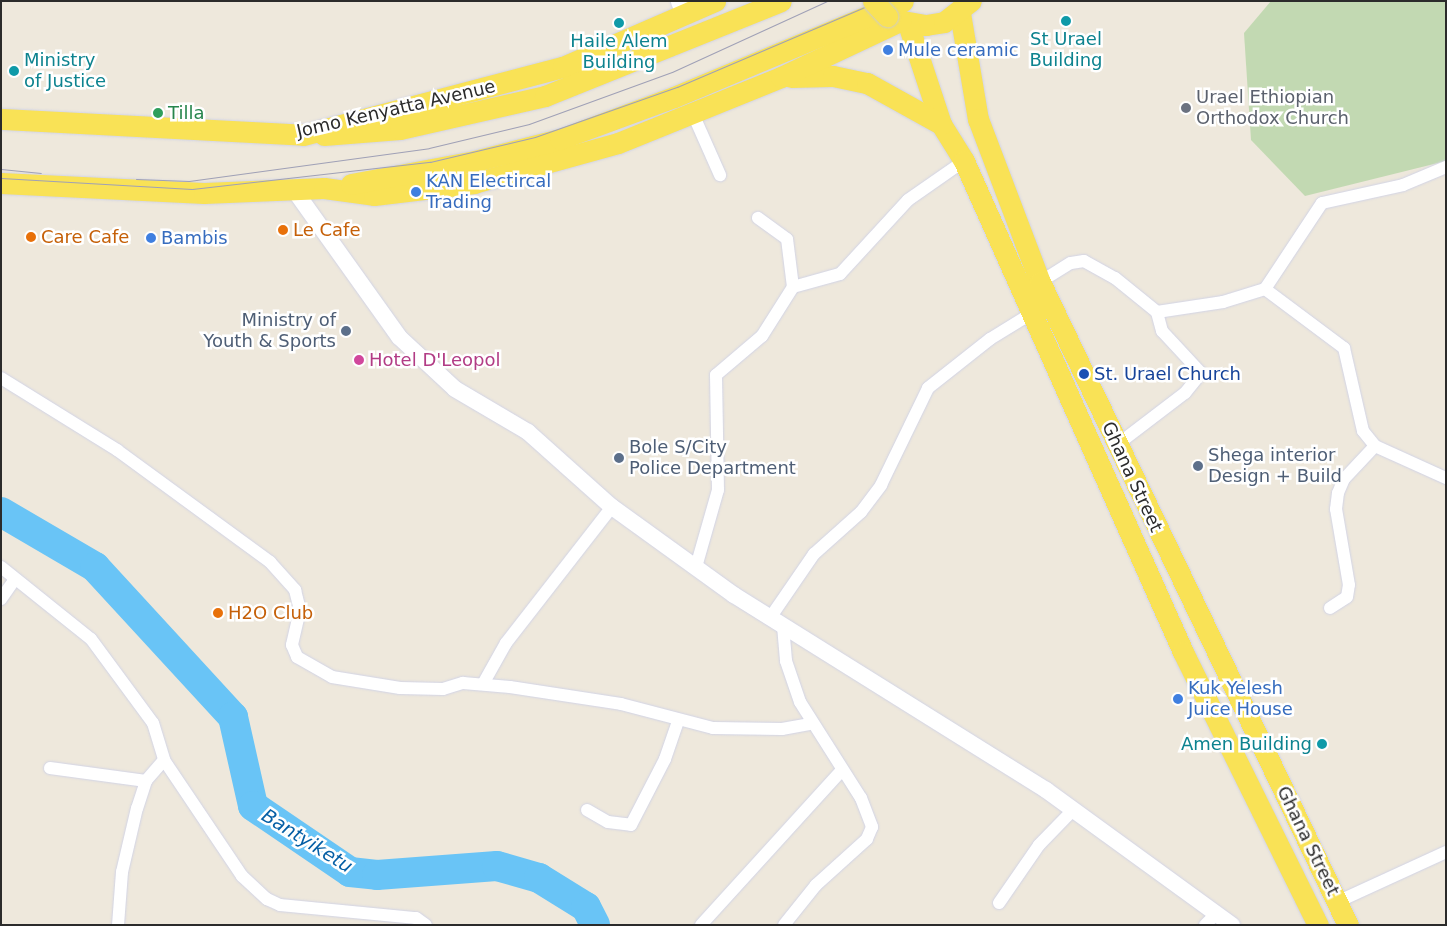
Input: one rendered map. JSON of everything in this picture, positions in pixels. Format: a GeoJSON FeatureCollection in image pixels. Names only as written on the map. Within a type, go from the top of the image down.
{"type":"FeatureCollection","features":[{"type":"Feature","properties":{"kind":"main road","name":"Jomo Kenyatta Avenue"},"geometry":{"type":"LineString","coordinates":[[1,118],[303,135],[563,67],[683,7],[715,1]]}},
{"type":"Feature","properties":{"kind":"main road"},"geometry":{"type":"LineString","coordinates":[[303,135],[400,129],[544,96],[781,1]]}},
{"type":"Feature","properties":{"kind":"main road"},"geometry":{"type":"LineString","coordinates":[[1,183],[204,193],[295,190],[324,188],[457,165],[560,139],[894,13],[944,22],[965,7]]}},
{"type":"Feature","properties":{"kind":"main road","name":"Ghana Street"},"geometry":{"type":"LineString","coordinates":[[965,7],[978,119],[1040,282],[1348,925]]}},
{"type":"Feature","properties":{"kind":"main road"},"geometry":{"type":"LineString","coordinates":[[324,188],[374,195],[474,183],[600,148],[693,114],[781,77],[894,13]]}},
{"type":"Feature","properties":{"kind":"main road","name":"Ghana Street"},"geometry":{"type":"LineString","coordinates":[[894,13],[941,124],[964,161],[1029,315],[1183,652],[1318,925]]}},
{"type":"Feature","properties":{"kind":"main road"},"geometry":{"type":"LineString","coordinates":[[781,77],[832,76],[867,83],[941,124]]}},
{"type":"Feature","properties":{"kind":"street"},"geometry":{"type":"LineString","coordinates":[[693,114],[720,174]]}},
{"type":"Feature","properties":{"kind":"street"},"geometry":{"type":"LineString","coordinates":[[793,287],[840,274],[908,200],[964,161]]}},
{"type":"Feature","properties":{"kind":"street"},"geometry":{"type":"LineString","coordinates":[[1157,312],[1200,308],[1265,288],[1322,203],[1402,185],[1446,167]]}},
{"type":"Feature","properties":{"kind":"street"},"geometry":{"type":"LineString","coordinates":[[295,190],[364,292],[422,361],[471,400],[528,432],[612,507],[696,567],[776,622],[1073,810],[1211,919],[1232,925]]}},
{"type":"Feature","properties":{"kind":"street"},"geometry":{"type":"LineString","coordinates":[[696,567],[718,490],[716,375],[762,336],[793,287],[787,239],[758,218]]}},
{"type":"Feature","properties":{"kind":"street"},"geometry":{"type":"LineString","coordinates":[[1040,282],[1071,263],[1084,261],[1115,278],[1157,312],[1162,331],[1201,373],[1184,393],[1118,444]]}},
{"type":"Feature","properties":{"kind":"street"},"geometry":{"type":"LineString","coordinates":[[1265,288],[1344,348],[1363,431],[1376,446],[1446,478]]}},
{"type":"Feature","properties":{"kind":"street"},"geometry":{"type":"LineString","coordinates":[[784,925],[816,885],[867,839],[872,827],[870,814],[812,724],[786,662],[776,622],[814,554],[861,512],[881,485],[928,388],[990,338],[1029,315]]}},
{"type":"Feature","properties":{"kind":"street"},"geometry":{"type":"LineString","coordinates":[[1,378],[117,450],[270,562],[295,590],[300,610],[292,645],[297,657],[310,667],[356,683],[400,688],[483,684],[621,704],[678,722],[748,729],[812,724]]}},
{"type":"Feature","properties":{"kind":"street"},"geometry":{"type":"LineString","coordinates":[[1330,608],[1347,597],[1349,585],[1336,509],[1338,493],[1344,479],[1376,446]]}},
{"type":"Feature","properties":{"kind":"street"},"geometry":{"type":"LineString","coordinates":[[483,684],[506,643],[612,507]]}},
{"type":"Feature","properties":{"kind":"street"},"geometry":{"type":"LineString","coordinates":[[1,567],[91,639],[141,702],[164,760],[242,876],[268,899],[280,904],[416,918],[426,925]]}},
{"type":"Feature","properties":{"kind":"street"},"geometry":{"type":"LineString","coordinates":[[1,599],[15,579]]}},
{"type":"Feature","properties":{"kind":"street"},"geometry":{"type":"LineString","coordinates":[[587,810],[608,822],[631,825],[665,759],[678,722]]}},
{"type":"Feature","properties":{"kind":"street"},"geometry":{"type":"LineString","coordinates":[[118,925],[122,872],[146,781],[164,760]]}},
{"type":"Feature","properties":{"kind":"street"},"geometry":{"type":"LineString","coordinates":[[50,768],[146,781]]}},
{"type":"Feature","properties":{"kind":"street"},"geometry":{"type":"LineString","coordinates":[[701,925],[841,771]]}},
{"type":"Feature","properties":{"kind":"street"},"geometry":{"type":"LineString","coordinates":[[999,903],[1039,844],[1073,810]]}},
{"type":"Feature","properties":{"kind":"street"},"geometry":{"type":"LineString","coordinates":[[1337,902],[1446,852]]}},
{"type":"Feature","properties":{"kind":"green space"},"geometry":{"type":"Polygon","coordinates":[[[1271,1],[1446,1],[1446,161],[1305,196],[1251,140],[1244,33],[1271,1]]]}},
{"type":"Feature","properties":{"kind":"waterway","name":"Bantyiketu"},"geometry":{"type":"LineString","coordinates":[[1,512],[95,567],[233,717],[253,806],[350,872],[377,875],[497,866],[539,878],[586,907],[595,925]]}},
{"type":"Feature","properties":{"kind":"tram line"},"geometry":{"type":"LineString","coordinates":[[136,179],[189,181],[429,148],[529,124],[672,72],[827,1]]}},
{"type":"Feature","properties":{"kind":"tram line"},"geometry":{"type":"LineString","coordinates":[[1,178],[192,189],[430,162],[535,137],[677,87],[879,1]]}},
{"type":"Feature","properties":{"kind":"tram line"},"geometry":{"type":"LineString","coordinates":[[1,169],[41,173]]}},
{"type":"Feature","properties":{"kind":"place","name":"St Urael Building"},"geometry":{"type":"Point","coordinates":[1066,21]}},
{"type":"Feature","properties":{"kind":"place","name":"Haile Alem Building"},"geometry":{"type":"Point","coordinates":[619,23]}},
{"type":"Feature","properties":{"kind":"place","name":"Mule ceramic"},"geometry":{"type":"Point","coordinates":[888,50]}},
{"type":"Feature","properties":{"kind":"place","name":"Ministry of Justice"},"geometry":{"type":"Point","coordinates":[14,71]}},
{"type":"Feature","properties":{"kind":"place","name":"Urael Ethiopian Orthodox Church"},"geometry":{"type":"Point","coordinates":[1186,108]}},
{"type":"Feature","properties":{"kind":"place","name":"Tilla"},"geometry":{"type":"Point","coordinates":[158,113]}},
{"type":"Feature","properties":{"kind":"place","name":"KAN Electircal Trading"},"geometry":{"type":"Point","coordinates":[416,192]}},
{"type":"Feature","properties":{"kind":"place","name":"Le Cafe"},"geometry":{"type":"Point","coordinates":[283,230]}},
{"type":"Feature","properties":{"kind":"place","name":"Care Cafe"},"geometry":{"type":"Point","coordinates":[31,237]}},
{"type":"Feature","properties":{"kind":"place","name":"Bambis"},"geometry":{"type":"Point","coordinates":[151,238]}},
{"type":"Feature","properties":{"kind":"place","name":"Ministry of Youth & Sports"},"geometry":{"type":"Point","coordinates":[346,331]}},
{"type":"Feature","properties":{"kind":"place","name":"Hotel D'Leopol"},"geometry":{"type":"Point","coordinates":[359,360]}},
{"type":"Feature","properties":{"kind":"place","name":"St. Urael Church"},"geometry":{"type":"Point","coordinates":[1084,374]}},
{"type":"Feature","properties":{"kind":"place","name":"Bole S/City Police Department"},"geometry":{"type":"Point","coordinates":[619,458]}},
{"type":"Feature","properties":{"kind":"place","name":"Shega interior Design + Build"},"geometry":{"type":"Point","coordinates":[1198,466]}},
{"type":"Feature","properties":{"kind":"place","name":"H2O Club"},"geometry":{"type":"Point","coordinates":[218,613]}},
{"type":"Feature","properties":{"kind":"place","name":"Kuk Yelesh Juice House"},"geometry":{"type":"Point","coordinates":[1178,699]}},
{"type":"Feature","properties":{"kind":"place","name":"Amen Building"},"geometry":{"type":"Point","coordinates":[1322,744]}}]}
